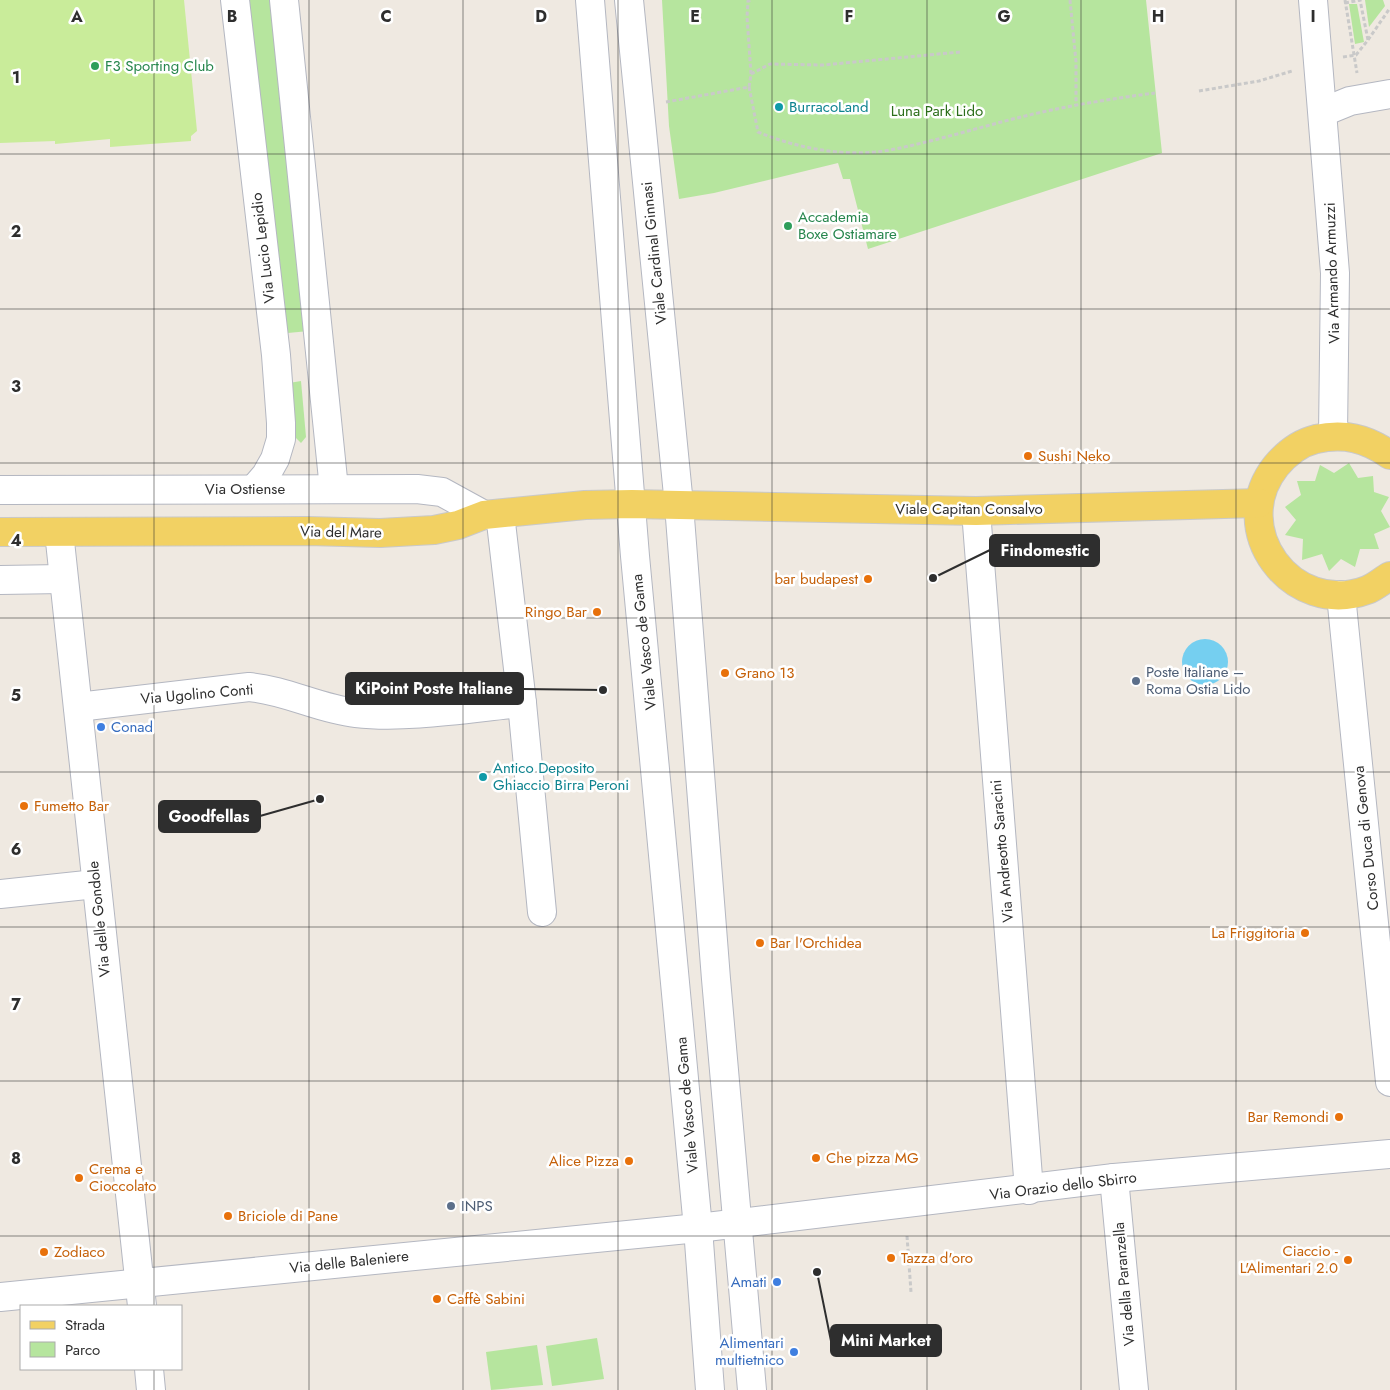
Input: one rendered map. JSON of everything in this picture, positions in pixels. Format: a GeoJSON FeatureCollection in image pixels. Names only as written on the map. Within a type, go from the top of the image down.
{"type":"FeatureCollection","features":[{"type":"Feature","properties":{"kind":"main road"},"geometry":{"type":"LineString","coordinates":[[1390,455],[1368,442],[1354,437],[1333,435],[1307,441],[1284,456],[1267,477],[1259,502],[1259,526],[1265,549],[1278,568],[1296,583],[1318,593],[1341,595],[1368,590],[1390,576]]}},
{"type":"Feature","properties":{"kind":"main road","name":"Viale Capitan Consalvo"},"geometry":{"type":"LineString","coordinates":[[679,505],[976,511],[1259,502]]}},
{"type":"Feature","properties":{"kind":"main road","name":"Via del Mare"},"geometry":{"type":"LineString","coordinates":[[0,532],[308,531],[380,533],[434,530],[492,514],[585,505],[679,505]]}},
{"type":"Feature","properties":{"kind":"street","name":"Via Lucio Lepidio"},"geometry":{"type":"LineString","coordinates":[[235,0],[276,354],[281,439],[270,470],[254,489]]}},
{"type":"Feature","properties":{"kind":"street"},"geometry":{"type":"LineString","coordinates":[[284,0],[318,350],[334,489]]}},
{"type":"Feature","properties":{"kind":"street"},"geometry":{"type":"LineString","coordinates":[[590,0],[632,504]]}},
{"type":"Feature","properties":{"kind":"street","name":"Viale Cardinal Ginnasi"},"geometry":{"type":"LineString","coordinates":[[629,0],[679,505]]}},
{"type":"Feature","properties":{"kind":"street","name":"Via Armando Armuzzi"},"geometry":{"type":"LineString","coordinates":[[1313,0],[1335,280],[1333,435]]}},
{"type":"Feature","properties":{"kind":"street"},"geometry":{"type":"LineString","coordinates":[[1323,112],[1350,101],[1390,94]]}},
{"type":"Feature","properties":{"kind":"street"},"geometry":{"type":"LineString","coordinates":[[276,354],[318,350]]}},
{"type":"Feature","properties":{"kind":"street","name":"Via Ostiense"},"geometry":{"type":"LineString","coordinates":[[0,490],[417,489],[442,492],[492,514]]}},
{"type":"Feature","properties":{"kind":"street","name":"Viale Vasco de Gama"},"geometry":{"type":"LineString","coordinates":[[632,504],[698,1228],[710,1390]]}},
{"type":"Feature","properties":{"kind":"street"},"geometry":{"type":"LineString","coordinates":[[679,505],[716,979],[752,1390]]}},
{"type":"Feature","properties":{"kind":"street","name":"Via Andreotto Saracini"},"geometry":{"type":"LineString","coordinates":[[976,511],[1029,1190]]}},
{"type":"Feature","properties":{"kind":"street"},"geometry":{"type":"LineString","coordinates":[[492,514],[522,703],[542,912]]}},
{"type":"Feature","properties":{"kind":"street","name":"Via delle Gondole"},"geometry":{"type":"LineString","coordinates":[[59,532],[140,1295]]}},
{"type":"Feature","properties":{"kind":"street"},"geometry":{"type":"LineString","coordinates":[[0,580],[63,579]]}},
{"type":"Feature","properties":{"kind":"street","name":"Corso Duca di Genova"},"geometry":{"type":"LineString","coordinates":[[1341,595],[1390,1082]]}},
{"type":"Feature","properties":{"kind":"street","name":"Via Ugolino Conti"},"geometry":{"type":"LineString","coordinates":[[78,707],[243,688],[271,690],[324,707],[363,714],[395,714],[522,703]]}},
{"type":"Feature","properties":{"kind":"street"},"geometry":{"type":"LineString","coordinates":[[657,779],[700,778]]}},
{"type":"Feature","properties":{"kind":"street"},"geometry":{"type":"LineString","coordinates":[[0,894],[96,884]]}},
{"type":"Feature","properties":{"kind":"street"},"geometry":{"type":"LineString","coordinates":[[675,982],[716,979]]}},
{"type":"Feature","properties":{"kind":"street","name":"Via Orazio dello Sbirro"},"geometry":{"type":"LineString","coordinates":[[737,1223],[1029,1190],[1114,1178],[1390,1154]]}},
{"type":"Feature","properties":{"kind":"street","name":"Via della Paranzella"},"geometry":{"type":"LineString","coordinates":[[1114,1178],[1134,1390]]}},
{"type":"Feature","properties":{"kind":"street"},"geometry":{"type":"LineString","coordinates":[[698,1228],[737,1223]]}},
{"type":"Feature","properties":{"kind":"street","name":"Via delle Baleniere"},"geometry":{"type":"LineString","coordinates":[[0,1297],[140,1295],[698,1228]]}},
{"type":"Feature","properties":{"kind":"street"},"geometry":{"type":"LineString","coordinates":[[149,1370],[151,1390]]}},
{"type":"Feature","properties":{"kind":"path"},"geometry":{"type":"LineString","coordinates":[[752,0],[748,2],[747,17],[751,74],[749,87],[758,132],[789,142],[832,151],[884,151],[1076,105],[1155,93]]}},
{"type":"Feature","properties":{"kind":"path"},"geometry":{"type":"LineString","coordinates":[[1070,0],[1076,62],[1076,105]]}},
{"type":"Feature","properties":{"kind":"path"},"geometry":{"type":"LineString","coordinates":[[1356,55],[1345,2],[1360,0]]}},
{"type":"Feature","properties":{"kind":"path"},"geometry":{"type":"LineString","coordinates":[[1368,40],[1390,8]]}},
{"type":"Feature","properties":{"kind":"path"},"geometry":{"type":"LineString","coordinates":[[751,74],[770,64],[823,65],[960,52]]}},
{"type":"Feature","properties":{"kind":"path"},"geometry":{"type":"LineString","coordinates":[[667,102],[749,87]]}},
{"type":"Feature","properties":{"kind":"path"},"geometry":{"type":"LineString","coordinates":[[906,1236],[911,1292]]}},
{"type":"Feature","properties":{"kind":"green space","name":"F3 Sporting Club"},"geometry":{"type":"Polygon","coordinates":[[[0,0],[184,0],[197,131],[191,136],[191,141],[110,147],[110,139],[55,144],[55,141],[0,143],[0,0]]]}},
{"type":"Feature","properties":{"kind":"green space"},"geometry":{"type":"Polygon","coordinates":[[[243,0],[275,0],[309,331],[277,334],[243,0]]]}},
{"type":"Feature","properties":{"kind":"green space","name":"Luna Park Lido"},"geometry":{"type":"Polygon","coordinates":[[[662,0],[1146,0],[1162,153],[868,249],[850,179],[843,179],[838,163],[714,193],[679,199],[669,126],[662,0]]]}},
{"type":"Feature","properties":{"kind":"green space"},"geometry":{"type":"Polygon","coordinates":[[[1365,0],[1383,0],[1385,6],[1369,27],[1365,0]]]}},
{"type":"Feature","properties":{"kind":"green space"},"geometry":{"type":"Polygon","coordinates":[[[1349,4],[1357,4],[1364,42],[1355,44],[1349,4]]]}},
{"type":"Feature","properties":{"kind":"green space"},"geometry":{"type":"Polygon","coordinates":[[[301,381],[306,437],[301,443],[296,438],[289,383],[301,381]]]}},
{"type":"Feature","properties":{"kind":"green space"},"geometry":{"type":"Polygon","coordinates":[[[1349,463],[1358,478],[1373,476],[1374,492],[1389,497],[1381,511],[1390,527],[1374,534],[1379,549],[1360,549],[1355,567],[1341,559],[1329,571],[1322,554],[1302,560],[1303,539],[1285,535],[1296,520],[1285,507],[1301,495],[1297,481],[1315,481],[1320,465],[1334,473],[1349,463]]]}},
{"type":"Feature","properties":{"kind":"green space"},"geometry":{"type":"Polygon","coordinates":[[[597,1338],[604,1379],[552,1386],[546,1346],[597,1338]]]}},
{"type":"Feature","properties":{"kind":"green space"},"geometry":{"type":"Polygon","coordinates":[[[537,1345],[543,1385],[491,1390],[486,1352],[537,1345]]]}},
{"type":"Feature","properties":{"kind":"water"},"geometry":{"type":"Polygon","coordinates":[[[1205,639],[1218,643],[1224,649],[1228,662],[1224,675],[1218,681],[1205,685],[1192,681],[1186,675],[1182,662],[1186,649],[1192,643],[1205,639]]]}},
{"type":"Feature","properties":{"kind":"place","name":"F3 Sporting Club"},"geometry":{"type":"Point","coordinates":[95,66]}},
{"type":"Feature","properties":{"kind":"place","name":"BurracoLand"},"geometry":{"type":"Point","coordinates":[779,107]}},
{"type":"Feature","properties":{"kind":"place","name":"Accademia Boxe Ostiamare"},"geometry":{"type":"Point","coordinates":[788,226]}},
{"type":"Feature","properties":{"kind":"place","name":"Sushi Neko"},"geometry":{"type":"Point","coordinates":[1028,456]}},
{"type":"Feature","properties":{"kind":"place","name":"Findomestic"},"geometry":{"type":"Point","coordinates":[933,578]}},
{"type":"Feature","properties":{"kind":"place","name":"bar budapest"},"geometry":{"type":"Point","coordinates":[868,579]}},
{"type":"Feature","properties":{"kind":"place","name":"Ringo Bar"},"geometry":{"type":"Point","coordinates":[597,612]}},
{"type":"Feature","properties":{"kind":"place","name":"Grano 13"},"geometry":{"type":"Point","coordinates":[725,673]}},
{"type":"Feature","properties":{"kind":"place","name":"Poste Italiane – Roma Ostia Lido"},"geometry":{"type":"Point","coordinates":[1136,681]}},
{"type":"Feature","properties":{"kind":"place","name":"KiPoint Poste Italiane"},"geometry":{"type":"Point","coordinates":[603,690]}},
{"type":"Feature","properties":{"kind":"place","name":"Conad"},"geometry":{"type":"Point","coordinates":[101,727]}},
{"type":"Feature","properties":{"kind":"place","name":"Antico Deposito Ghiaccio Birra Peroni"},"geometry":{"type":"Point","coordinates":[483,777]}},
{"type":"Feature","properties":{"kind":"place","name":"Goodfellas"},"geometry":{"type":"Point","coordinates":[320,799]}},
{"type":"Feature","properties":{"kind":"place","name":"Fumetto Bar"},"geometry":{"type":"Point","coordinates":[24,806]}},
{"type":"Feature","properties":{"kind":"place","name":"La Friggitoria"},"geometry":{"type":"Point","coordinates":[1305,933]}},
{"type":"Feature","properties":{"kind":"place","name":"Bar l'Orchidea"},"geometry":{"type":"Point","coordinates":[760,943]}},
{"type":"Feature","properties":{"kind":"place","name":"Bar Remondi"},"geometry":{"type":"Point","coordinates":[1339,1117]}},
{"type":"Feature","properties":{"kind":"place","name":"Che pizza MG"},"geometry":{"type":"Point","coordinates":[816,1158]}},
{"type":"Feature","properties":{"kind":"place","name":"Alice Pizza"},"geometry":{"type":"Point","coordinates":[629,1161]}},
{"type":"Feature","properties":{"kind":"place","name":"Crema e Cioccolato"},"geometry":{"type":"Point","coordinates":[79,1178]}},
{"type":"Feature","properties":{"kind":"place","name":"INPS"},"geometry":{"type":"Point","coordinates":[451,1206]}},
{"type":"Feature","properties":{"kind":"place","name":"Briciole di Pane"},"geometry":{"type":"Point","coordinates":[228,1216]}},
{"type":"Feature","properties":{"kind":"place","name":"Zodiaco"},"geometry":{"type":"Point","coordinates":[44,1252]}},
{"type":"Feature","properties":{"kind":"place","name":"Tazza d'oro"},"geometry":{"type":"Point","coordinates":[891,1258]}},
{"type":"Feature","properties":{"kind":"place","name":"Ciaccio - L'Alimentari 2.0"},"geometry":{"type":"Point","coordinates":[1348,1260]}},
{"type":"Feature","properties":{"kind":"place","name":"Mini Market"},"geometry":{"type":"Point","coordinates":[817,1272]}},
{"type":"Feature","properties":{"kind":"place","name":"Amati"},"geometry":{"type":"Point","coordinates":[777,1282]}},
{"type":"Feature","properties":{"kind":"place","name":"Caffè Sabini"},"geometry":{"type":"Point","coordinates":[437,1299]}},
{"type":"Feature","properties":{"kind":"place","name":"Alimentari multietnico"},"geometry":{"type":"Point","coordinates":[794,1352]}}]}
